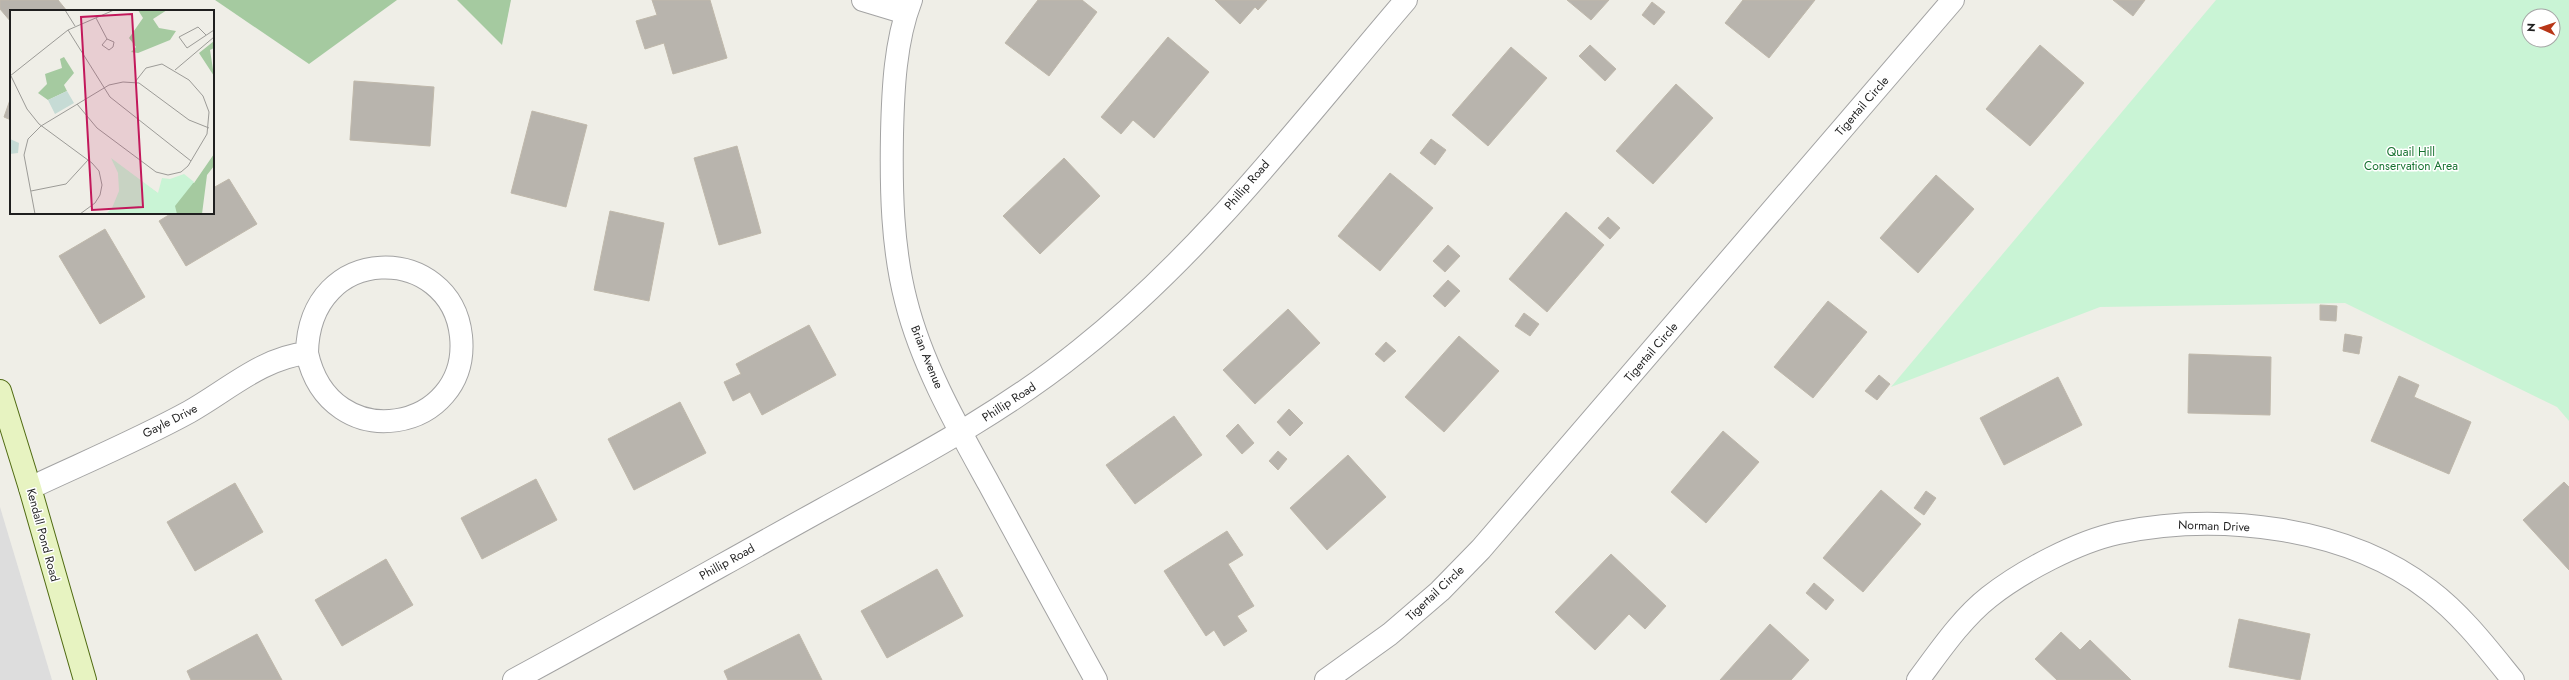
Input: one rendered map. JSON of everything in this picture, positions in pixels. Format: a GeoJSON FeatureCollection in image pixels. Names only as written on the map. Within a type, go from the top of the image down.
{"type":"FeatureCollection","features":[{"type":"Feature","properties":{"kind":"street"},"geometry":{"type":"LineString","coordinates":[[863,0],[908,6]]}},
{"type":"Feature","properties":{"kind":"street","name":"Phillip Road"},"geometry":{"type":"LineString","coordinates":[[514,680],[960,432],[1034,386],[1081,350],[1169,271],[1249,184],[1406,0]]}},
{"type":"Feature","properties":{"kind":"street","name":"Tigertail Circle"},"geometry":{"type":"LineString","coordinates":[[1326,680],[1390,634],[1440,591],[1480,549],[1953,0]]}},
{"type":"Feature","properties":{"kind":"street","name":"Brian Avenue"},"geometry":{"type":"LineString","coordinates":[[908,6],[897,60],[892,107],[891,171],[896,250],[906,301],[926,360],[960,432],[1096,680]]}},
{"type":"Feature","properties":{"kind":"street"},"geometry":{"type":"LineString","coordinates":[[375,267],[392,267],[425,278],[438,289],[449,303],[457,319],[461,335],[461,353],[457,368],[451,383],[441,396],[415,415],[384,422],[353,415],[326,397],[310,369],[307,353],[307,336],[311,319],[326,294],[343,279],[358,271],[375,267]]}},
{"type":"Feature","properties":{"kind":"street","name":"Gayle Drive"},"geometry":{"type":"LineString","coordinates":[[30,488],[188,412],[256,369],[289,355],[307,353]]}},
{"type":"Feature","properties":{"kind":"street","name":"Kendall Pond Road"},"geometry":{"type":"LineString","coordinates":[[0,391],[30,488],[85,680]]}},
{"type":"Feature","properties":{"kind":"street","name":"Norman Drive"},"geometry":{"type":"LineString","coordinates":[[1918,680],[1951,637],[1987,598],[2020,574],[2062,553],[2116,534],[2170,524],[2250,526],[2307,535],[2372,555],[2429,589],[2476,633],[2513,680]]}},
{"type":"Feature","properties":{"kind":"shaded area"},"geometry":{"type":"Polygon","coordinates":[[[0,507],[52,680],[0,680],[0,507]]]}},
{"type":"Feature","properties":{"kind":"green space"},"geometry":{"type":"Polygon","coordinates":[[[215,0],[397,0],[309,64],[215,0]]]}},
{"type":"Feature","properties":{"kind":"green space"},"geometry":{"type":"Polygon","coordinates":[[[457,0],[511,0],[502,45],[457,0]]]}},
{"type":"Feature","properties":{"kind":"green space","name":"Quail Hill Conservation Area"},"geometry":{"type":"Polygon","coordinates":[[[2216,0],[2569,0],[2569,421],[2557,407],[2345,303],[2100,307],[1891,387],[2216,0]]]}},
{"type":"Feature","properties":{"kind":"building"},"geometry":{"type":"Polygon","coordinates":[[[0,0],[58,0],[66,10],[10,10],[10,21],[0,9],[0,0]]]}},
{"type":"Feature","properties":{"kind":"building"},"geometry":{"type":"Polygon","coordinates":[[[652,0],[710,0],[727,58],[673,74],[664,43],[645,49],[636,21],[657,15],[652,0]]]}},
{"type":"Feature","properties":{"kind":"building"},"geometry":{"type":"Polygon","coordinates":[[[1038,0],[1082,0],[1097,12],[1049,76],[1005,43],[1038,0]]]}},
{"type":"Feature","properties":{"kind":"building"},"geometry":{"type":"Polygon","coordinates":[[[1215,0],[1267,0],[1258,10],[1255,7],[1240,24],[1215,0]]]}},
{"type":"Feature","properties":{"kind":"building"},"geometry":{"type":"Polygon","coordinates":[[[1567,0],[1609,0],[1591,20],[1567,0]]]}},
{"type":"Feature","properties":{"kind":"building"},"geometry":{"type":"Polygon","coordinates":[[[1743,0],[1815,0],[1769,58],[1725,23],[1743,0]]]}},
{"type":"Feature","properties":{"kind":"building"},"geometry":{"type":"Polygon","coordinates":[[[2113,0],[2145,0],[2133,16],[2113,0]]]}},
{"type":"Feature","properties":{"kind":"building"},"geometry":{"type":"Polygon","coordinates":[[[1652,2],[1665,12],[1654,25],[1642,15],[1652,2]]]}},
{"type":"Feature","properties":{"kind":"building"},"geometry":{"type":"Polygon","coordinates":[[[1168,37],[1209,72],[1154,138],[1133,120],[1121,134],[1101,117],[1168,37]]]}},
{"type":"Feature","properties":{"kind":"building"},"geometry":{"type":"Polygon","coordinates":[[[1590,45],[1616,69],[1605,81],[1579,56],[1590,45]]]}},
{"type":"Feature","properties":{"kind":"building"},"geometry":{"type":"Polygon","coordinates":[[[2040,45],[2084,83],[2030,146],[1986,109],[2040,45]]]}},
{"type":"Feature","properties":{"kind":"building"},"geometry":{"type":"Polygon","coordinates":[[[1511,47],[1547,78],[1488,146],[1452,115],[1511,47]]]}},
{"type":"Feature","properties":{"kind":"building"},"geometry":{"type":"Polygon","coordinates":[[[354,81],[434,87],[430,146],[350,140],[354,81]]]}},
{"type":"Feature","properties":{"kind":"building"},"geometry":{"type":"Polygon","coordinates":[[[1676,84],[1713,118],[1653,184],[1616,151],[1676,84]]]}},
{"type":"Feature","properties":{"kind":"building"},"geometry":{"type":"Polygon","coordinates":[[[10,100],[10,120],[4,117],[10,100]]]}},
{"type":"Feature","properties":{"kind":"building"},"geometry":{"type":"Polygon","coordinates":[[[532,111],[587,125],[566,207],[511,193],[532,111]]]}},
{"type":"Feature","properties":{"kind":"building"},"geometry":{"type":"Polygon","coordinates":[[[1431,139],[1446,150],[1435,165],[1420,153],[1431,139]]]}},
{"type":"Feature","properties":{"kind":"building"},"geometry":{"type":"Polygon","coordinates":[[[737,146],[761,233],[719,245],[694,158],[737,146]]]}},
{"type":"Feature","properties":{"kind":"building"},"geometry":{"type":"Polygon","coordinates":[[[1064,158],[1100,196],[1040,254],[1003,216],[1064,158]]]}},
{"type":"Feature","properties":{"kind":"building"},"geometry":{"type":"Polygon","coordinates":[[[1390,173],[1433,208],[1380,271],[1338,236],[1390,173]]]}},
{"type":"Feature","properties":{"kind":"building"},"geometry":{"type":"Polygon","coordinates":[[[1936,175],[1974,209],[1918,273],[1880,238],[1936,175]]]}},
{"type":"Feature","properties":{"kind":"building"},"geometry":{"type":"Polygon","coordinates":[[[229,179],[257,224],[186,266],[159,221],[170,214],[214,214],[214,187],[229,179]]]}},
{"type":"Feature","properties":{"kind":"building"},"geometry":{"type":"Polygon","coordinates":[[[610,211],[664,223],[649,301],[594,290],[610,211]]]}},
{"type":"Feature","properties":{"kind":"building"},"geometry":{"type":"Polygon","coordinates":[[[1566,212],[1604,245],[1547,312],[1509,279],[1566,212]]]}},
{"type":"Feature","properties":{"kind":"building"},"geometry":{"type":"Polygon","coordinates":[[[1608,217],[1620,228],[1610,239],[1598,228],[1608,217]]]}},
{"type":"Feature","properties":{"kind":"building"},"geometry":{"type":"Polygon","coordinates":[[[105,229],[145,297],[100,324],[59,256],[105,229]]]}},
{"type":"Feature","properties":{"kind":"building"},"geometry":{"type":"Polygon","coordinates":[[[1448,245],[1460,256],[1445,272],[1433,261],[1448,245]]]}},
{"type":"Feature","properties":{"kind":"building"},"geometry":{"type":"Polygon","coordinates":[[[1448,280],[1460,291],[1445,307],[1433,296],[1448,280]]]}},
{"type":"Feature","properties":{"kind":"building"},"geometry":{"type":"Polygon","coordinates":[[[1828,301],[1867,332],[1813,398],[1774,367],[1828,301]]]}},
{"type":"Feature","properties":{"kind":"building"},"geometry":{"type":"Polygon","coordinates":[[[2320,305],[2337,306],[2336,321],[2320,320],[2320,305]]]}},
{"type":"Feature","properties":{"kind":"building"},"geometry":{"type":"Polygon","coordinates":[[[1288,309],[1320,343],[1255,404],[1223,370],[1288,309]]]}},
{"type":"Feature","properties":{"kind":"building"},"geometry":{"type":"Polygon","coordinates":[[[1524,313],[1539,324],[1530,336],[1515,326],[1524,313]]]}},
{"type":"Feature","properties":{"kind":"building"},"geometry":{"type":"Polygon","coordinates":[[[809,325],[836,375],[762,415],[750,392],[733,401],[724,382],[741,374],[736,364],[809,325]]]}},
{"type":"Feature","properties":{"kind":"building"},"geometry":{"type":"Polygon","coordinates":[[[2345,334],[2362,337],[2359,354],[2343,351],[2345,334]]]}},
{"type":"Feature","properties":{"kind":"building"},"geometry":{"type":"Polygon","coordinates":[[[1459,336],[1499,371],[1444,432],[1405,397],[1459,336]]]}},
{"type":"Feature","properties":{"kind":"building"},"geometry":{"type":"Polygon","coordinates":[[[1386,342],[1396,351],[1384,362],[1375,354],[1386,342]]]}},
{"type":"Feature","properties":{"kind":"building"},"geometry":{"type":"Polygon","coordinates":[[[2189,354],[2271,357],[2270,415],[2188,413],[2189,354]]]}},
{"type":"Feature","properties":{"kind":"building"},"geometry":{"type":"Polygon","coordinates":[[[1879,375],[1890,384],[1877,400],[1865,391],[1879,375]]]}},
{"type":"Feature","properties":{"kind":"building"},"geometry":{"type":"Polygon","coordinates":[[[2399,376],[2419,385],[2414,397],[2471,422],[2449,474],[2371,441],[2399,376]]]}},
{"type":"Feature","properties":{"kind":"building"},"geometry":{"type":"Polygon","coordinates":[[[2058,377],[2082,425],[2004,465],[1980,418],[2058,377]]]}},
{"type":"Feature","properties":{"kind":"building"},"geometry":{"type":"Polygon","coordinates":[[[680,402],[706,453],[634,490],[608,439],[680,402]]]}},
{"type":"Feature","properties":{"kind":"building"},"geometry":{"type":"Polygon","coordinates":[[[1289,409],[1303,423],[1290,436],[1277,422],[1289,409]]]}},
{"type":"Feature","properties":{"kind":"building"},"geometry":{"type":"Polygon","coordinates":[[[1174,416],[1202,455],[1135,504],[1106,465],[1174,416]]]}},
{"type":"Feature","properties":{"kind":"building"},"geometry":{"type":"Polygon","coordinates":[[[1238,424],[1254,443],[1242,454],[1226,436],[1238,424]]]}},
{"type":"Feature","properties":{"kind":"building"},"geometry":{"type":"Polygon","coordinates":[[[1723,431],[1759,462],[1706,523],[1671,492],[1723,431]]]}},
{"type":"Feature","properties":{"kind":"building"},"geometry":{"type":"Polygon","coordinates":[[[1278,451],[1287,459],[1278,470],[1269,461],[1278,451]]]}},
{"type":"Feature","properties":{"kind":"building"},"geometry":{"type":"Polygon","coordinates":[[[1348,455],[1386,497],[1327,550],[1290,508],[1348,455]]]}},
{"type":"Feature","properties":{"kind":"building"},"geometry":{"type":"Polygon","coordinates":[[[536,479],[557,520],[482,559],[461,518],[536,479]]]}},
{"type":"Feature","properties":{"kind":"building"},"geometry":{"type":"Polygon","coordinates":[[[2564,482],[2569,487],[2569,570],[2523,520],[2564,482]]]}},
{"type":"Feature","properties":{"kind":"building"},"geometry":{"type":"Polygon","coordinates":[[[235,483],[263,532],[195,571],[167,522],[235,483]]]}},
{"type":"Feature","properties":{"kind":"building"},"geometry":{"type":"Polygon","coordinates":[[[1881,490],[1921,524],[1863,592],[1823,558],[1881,490]]]}},
{"type":"Feature","properties":{"kind":"building"},"geometry":{"type":"Polygon","coordinates":[[[1926,491],[1936,498],[1924,515],[1914,508],[1926,491]]]}},
{"type":"Feature","properties":{"kind":"building"},"geometry":{"type":"Polygon","coordinates":[[[1227,531],[1243,555],[1228,564],[1254,606],[1237,616],[1247,631],[1224,646],[1214,630],[1206,636],[1164,571],[1227,531]]]}},
{"type":"Feature","properties":{"kind":"building"},"geometry":{"type":"Polygon","coordinates":[[[1611,554],[1666,606],[1645,629],[1629,614],[1595,650],[1555,612],[1611,554]]]}},
{"type":"Feature","properties":{"kind":"building"},"geometry":{"type":"Polygon","coordinates":[[[386,559],[413,605],[342,646],[315,600],[386,559]]]}},
{"type":"Feature","properties":{"kind":"building"},"geometry":{"type":"Polygon","coordinates":[[[937,569],[963,616],[887,658],[861,611],[937,569]]]}},
{"type":"Feature","properties":{"kind":"building"},"geometry":{"type":"Polygon","coordinates":[[[1814,583],[1834,600],[1826,610],[1806,593],[1814,583]]]}},
{"type":"Feature","properties":{"kind":"building"},"geometry":{"type":"Polygon","coordinates":[[[2239,619],[2310,634],[2300,680],[2229,667],[2239,619]]]}},
{"type":"Feature","properties":{"kind":"building"},"geometry":{"type":"Polygon","coordinates":[[[1770,624],[1809,660],[1791,680],[1720,680],[1770,624]]]}},
{"type":"Feature","properties":{"kind":"building"},"geometry":{"type":"Polygon","coordinates":[[[2061,632],[2080,650],[2090,640],[2131,680],[2057,680],[2035,659],[2061,632]]]}},
{"type":"Feature","properties":{"kind":"building"},"geometry":{"type":"Polygon","coordinates":[[[257,634],[282,680],[191,680],[187,671],[257,634]]]}},
{"type":"Feature","properties":{"kind":"building"},"geometry":{"type":"Polygon","coordinates":[[[799,634],[822,680],[728,680],[724,671],[799,634]]]}}]}
